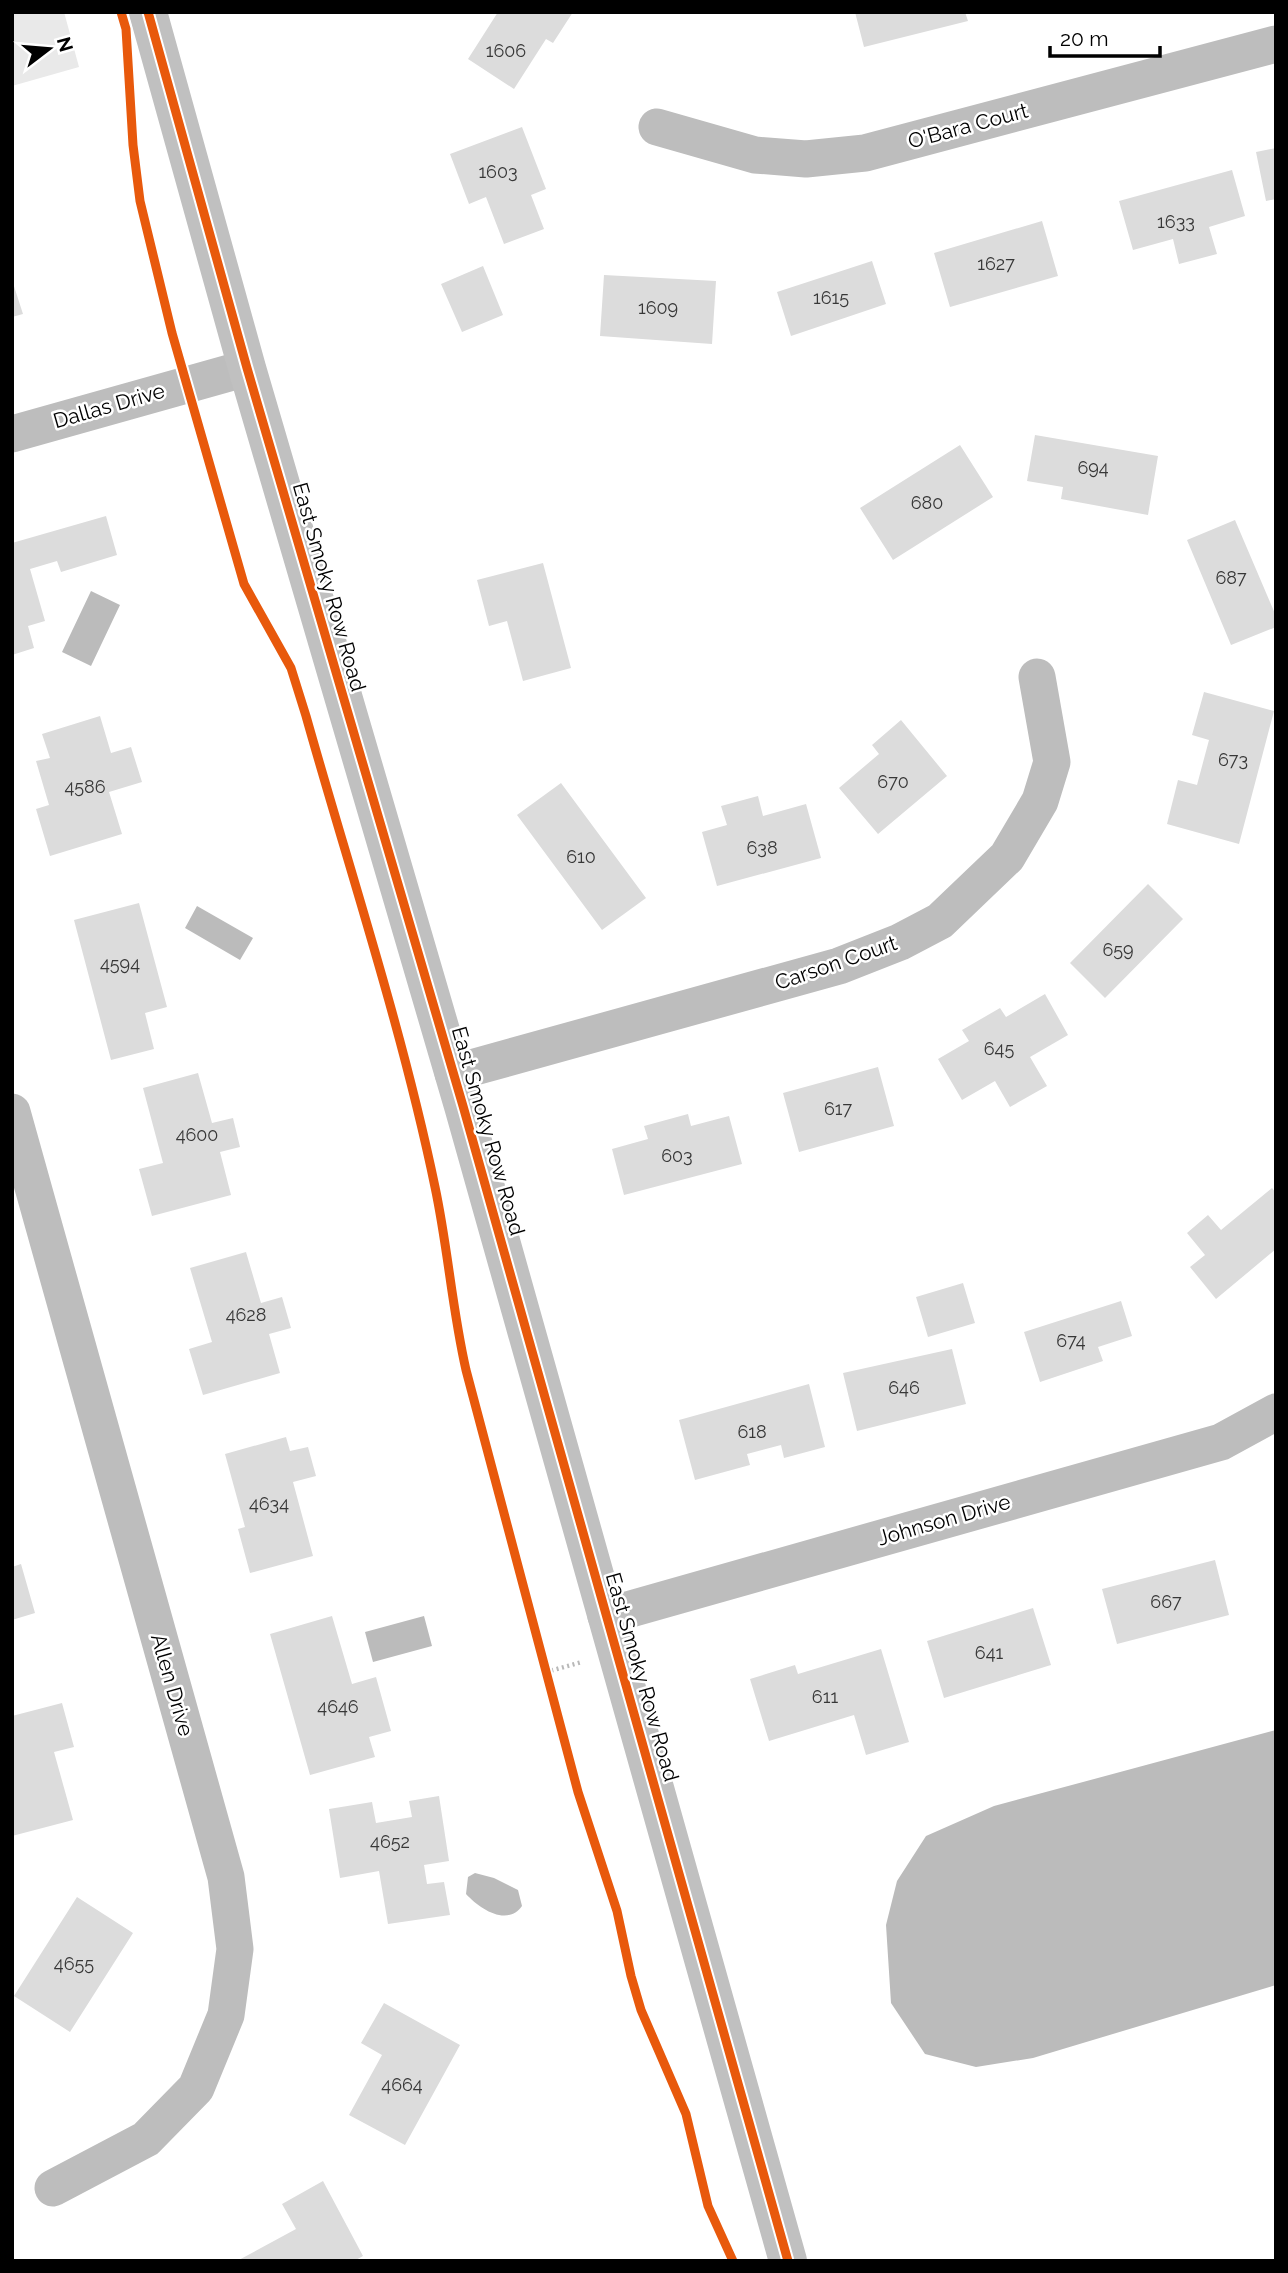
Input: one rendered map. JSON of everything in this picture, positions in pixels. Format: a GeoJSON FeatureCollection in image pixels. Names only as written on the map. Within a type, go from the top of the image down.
{"type":"FeatureCollection","features":[{"type":"Feature","properties":{"kind":"street","name":"East Smoky Row Road"},"geometry":{"type":"LineString","coordinates":[[148,12],[247,368],[453,1073],[606,1616],[607,1655],[788,2261]]}},
{"type":"Feature","properties":{"kind":"street","name":"O'Bara Court"},"geometry":{"type":"LineString","coordinates":[[657,127],[755,155],[806,159],[865,153],[1276,44]]}},
{"type":"Feature","properties":{"kind":"street","name":"Dallas Drive"},"geometry":{"type":"LineString","coordinates":[[12,434],[247,368]]}},
{"type":"Feature","properties":{"kind":"street","name":"Carson Court"},"geometry":{"type":"LineString","coordinates":[[453,1073],[839,966],[900,942],[940,921],[1007,857],[1041,801],[1052,762],[1037,677]]}},
{"type":"Feature","properties":{"kind":"street","name":"Allen Drive"},"geometry":{"type":"LineString","coordinates":[[14,1128],[226,1877],[235,1949],[226,2015],[196,2088],[146,2139],[53,2188]]}},
{"type":"Feature","properties":{"kind":"street","name":"Johnson Drive"},"geometry":{"type":"LineString","coordinates":[[606,1616],[1220,1442],[1276,1412]]}},
{"type":"Feature","properties":{"kind":"path"},"geometry":{"type":"LineString","coordinates":[[546,1672],[607,1655]]}},
{"type":"Feature","properties":{"kind":"path"},"geometry":{"type":"LineString","coordinates":[[543,1659],[550,1686]]}},
{"type":"Feature","properties":{"kind":"shaded area"},"geometry":{"type":"Polygon","coordinates":[[[12,12],[64,12],[79,67],[12,86],[12,12]]]}},
{"type":"Feature","properties":{"kind":"shaded area"},"geometry":{"type":"Polygon","coordinates":[[[91,591],[120,605],[91,666],[62,652],[91,591]]]}},
{"type":"Feature","properties":{"kind":"shaded area"},"geometry":{"type":"Polygon","coordinates":[[[197,906],[253,938],[240,960],[185,928],[197,906]]]}},
{"type":"Feature","properties":{"kind":"shaded area"},"geometry":{"type":"Polygon","coordinates":[[[424,1616],[432,1646],[373,1662],[365,1632],[424,1616]]]}},
{"type":"Feature","properties":{"kind":"shaded area"},"geometry":{"type":"Polygon","coordinates":[[[1276,1730],[1276,1985],[1033,2058],[976,2067],[925,2054],[891,2003],[886,1925],[897,1881],[926,1836],[994,1806],[1276,1730]]]}},
{"type":"Feature","properties":{"kind":"shaded area"},"geometry":{"type":"Polygon","coordinates":[[[475,1873],[494,1878],[518,1890],[522,1906],[509,1915],[486,1910],[466,1894],[468,1877],[475,1873]]]}},
{"type":"Feature","properties":{"kind":"building"},"geometry":{"type":"Polygon","coordinates":[[[498,12],[573,12],[553,43],[546,39],[514,89],[468,59],[498,12]]]}},
{"type":"Feature","properties":{"kind":"building"},"geometry":{"type":"Polygon","coordinates":[[[855,12],[965,12],[968,21],[864,47],[855,12]]]}},
{"type":"Feature","properties":{"kind":"building"},"geometry":{"type":"Polygon","coordinates":[[[522,127],[546,189],[531,195],[544,229],[504,244],[486,197],[469,204],[450,154],[522,127]]]}},
{"type":"Feature","properties":{"kind":"building"},"geometry":{"type":"Polygon","coordinates":[[[1276,148],[1276,199],[1266,201],[1256,152],[1276,148]]]}},
{"type":"Feature","properties":{"kind":"building"},"geometry":{"type":"Polygon","coordinates":[[[1232,170],[1245,216],[1209,227],[1217,254],[1179,264],[1173,239],[1133,250],[1119,201],[1232,170]]]}},
{"type":"Feature","properties":{"kind":"building"},"geometry":{"type":"Polygon","coordinates":[[[1042,221],[1058,276],[950,307],[934,253],[1042,221]]]}},
{"type":"Feature","properties":{"kind":"building"},"geometry":{"type":"Polygon","coordinates":[[[872,261],[886,304],[791,336],[777,292],[872,261]]]}},
{"type":"Feature","properties":{"kind":"building"},"geometry":{"type":"Polygon","coordinates":[[[483,266],[503,315],[462,332],[441,284],[483,266]]]}},
{"type":"Feature","properties":{"kind":"building"},"geometry":{"type":"Polygon","coordinates":[[[604,275],[716,281],[712,344],[600,336],[604,275]]]}},
{"type":"Feature","properties":{"kind":"building"},"geometry":{"type":"Polygon","coordinates":[[[12,280],[23,314],[12,317],[12,280]]]}},
{"type":"Feature","properties":{"kind":"building"},"geometry":{"type":"Polygon","coordinates":[[[1035,435],[1158,456],[1148,515],[1061,499],[1063,487],[1027,481],[1035,435]]]}},
{"type":"Feature","properties":{"kind":"building"},"geometry":{"type":"Polygon","coordinates":[[[960,445],[993,497],[893,560],[860,508],[960,445]]]}},
{"type":"Feature","properties":{"kind":"building"},"geometry":{"type":"Polygon","coordinates":[[[106,516],[117,555],[61,572],[57,561],[30,569],[45,621],[28,626],[34,648],[12,655],[12,543],[106,516]]]}},
{"type":"Feature","properties":{"kind":"building"},"geometry":{"type":"Polygon","coordinates":[[[1235,520],[1276,616],[1276,627],[1231,645],[1187,540],[1235,520]]]}},
{"type":"Feature","properties":{"kind":"building"},"geometry":{"type":"Polygon","coordinates":[[[543,563],[571,668],[523,681],[507,621],[489,626],[477,580],[543,563]]]}},
{"type":"Feature","properties":{"kind":"building"},"geometry":{"type":"Polygon","coordinates":[[[1204,692],[1274,711],[1239,844],[1167,824],[1178,780],[1197,785],[1209,740],[1192,735],[1204,692]]]}},
{"type":"Feature","properties":{"kind":"building"},"geometry":{"type":"Polygon","coordinates":[[[100,716],[111,753],[131,747],[142,782],[109,792],[122,834],[50,856],[36,809],[49,805],[36,761],[50,758],[42,734],[100,716]]]}},
{"type":"Feature","properties":{"kind":"building"},"geometry":{"type":"Polygon","coordinates":[[[901,720],[947,776],[878,834],[839,788],[879,754],[872,745],[901,720]]]}},
{"type":"Feature","properties":{"kind":"building"},"geometry":{"type":"Polygon","coordinates":[[[561,783],[646,898],[602,930],[517,815],[561,783]]]}},
{"type":"Feature","properties":{"kind":"building"},"geometry":{"type":"Polygon","coordinates":[[[758,796],[763,816],[806,804],[821,858],[717,886],[702,832],[727,825],[721,806],[758,796]]]}},
{"type":"Feature","properties":{"kind":"building"},"geometry":{"type":"Polygon","coordinates":[[[1148,884],[1183,919],[1105,998],[1070,963],[1148,884]]]}},
{"type":"Feature","properties":{"kind":"building"},"geometry":{"type":"Polygon","coordinates":[[[139,903],[167,1007],[145,1013],[154,1049],[111,1060],[74,920],[139,903]]]}},
{"type":"Feature","properties":{"kind":"building"},"geometry":{"type":"Polygon","coordinates":[[[1045,994],[1068,1035],[1030,1057],[1047,1086],[1010,1107],[995,1081],[962,1100],[938,1059],[969,1041],[962,1030],[1000,1008],[1006,1017],[1045,994]]]}},
{"type":"Feature","properties":{"kind":"building"},"geometry":{"type":"Polygon","coordinates":[[[878,1067],[894,1126],[799,1152],[783,1093],[878,1067]]]}},
{"type":"Feature","properties":{"kind":"building"},"geometry":{"type":"Polygon","coordinates":[[[198,1073],[212,1123],[233,1118],[240,1147],[220,1152],[231,1195],[152,1216],[139,1169],[163,1163],[143,1088],[198,1073]]]}},
{"type":"Feature","properties":{"kind":"building"},"geometry":{"type":"Polygon","coordinates":[[[688,1114],[691,1126],[729,1116],[742,1164],[624,1195],[612,1149],[648,1139],[644,1126],[688,1114]]]}},
{"type":"Feature","properties":{"kind":"building"},"geometry":{"type":"Polygon","coordinates":[[[1272,1188],[1276,1193],[1276,1249],[1216,1299],[1190,1267],[1205,1255],[1187,1233],[1208,1215],[1221,1230],[1272,1188]]]}},
{"type":"Feature","properties":{"kind":"building"},"geometry":{"type":"Polygon","coordinates":[[[246,1252],[261,1303],[282,1297],[291,1328],[269,1334],[280,1373],[203,1395],[189,1349],[212,1342],[190,1268],[246,1252]]]}},
{"type":"Feature","properties":{"kind":"building"},"geometry":{"type":"Polygon","coordinates":[[[963,1283],[975,1323],[928,1337],[916,1297],[963,1283]]]}},
{"type":"Feature","properties":{"kind":"building"},"geometry":{"type":"Polygon","coordinates":[[[1121,1301],[1132,1336],[1098,1347],[1103,1361],[1040,1382],[1024,1332],[1121,1301]]]}},
{"type":"Feature","properties":{"kind":"building"},"geometry":{"type":"Polygon","coordinates":[[[952,1349],[966,1404],[857,1431],[843,1373],[952,1349]]]}},
{"type":"Feature","properties":{"kind":"building"},"geometry":{"type":"Polygon","coordinates":[[[809,1384],[825,1447],[784,1458],[781,1445],[747,1454],[750,1465],[695,1480],[679,1420],[809,1384]]]}},
{"type":"Feature","properties":{"kind":"building"},"geometry":{"type":"Polygon","coordinates":[[[286,1437],[290,1451],[308,1447],[316,1476],[293,1482],[313,1556],[250,1573],[238,1529],[245,1527],[225,1454],[286,1437]]]}},
{"type":"Feature","properties":{"kind":"building"},"geometry":{"type":"Polygon","coordinates":[[[1215,1560],[1229,1615],[1117,1644],[1102,1589],[1215,1560]]]}},
{"type":"Feature","properties":{"kind":"building"},"geometry":{"type":"Polygon","coordinates":[[[21,1564],[35,1613],[12,1620],[12,1567],[21,1564]]]}},
{"type":"Feature","properties":{"kind":"building"},"geometry":{"type":"Polygon","coordinates":[[[1033,1608],[1051,1665],[944,1698],[927,1641],[1033,1608]]]}},
{"type":"Feature","properties":{"kind":"building"},"geometry":{"type":"Polygon","coordinates":[[[332,1616],[352,1684],[376,1677],[391,1731],[369,1737],[375,1757],[310,1775],[270,1634],[332,1616]]]}},
{"type":"Feature","properties":{"kind":"building"},"geometry":{"type":"Polygon","coordinates":[[[881,1649],[909,1742],[866,1755],[854,1715],[769,1741],[750,1679],[795,1665],[798,1674],[881,1649]]]}},
{"type":"Feature","properties":{"kind":"building"},"geometry":{"type":"Polygon","coordinates":[[[62,1703],[74,1747],[54,1752],[73,1820],[12,1836],[12,1716],[62,1703]]]}},
{"type":"Feature","properties":{"kind":"building"},"geometry":{"type":"Polygon","coordinates":[[[439,1796],[449,1861],[424,1865],[427,1884],[444,1882],[450,1915],[388,1924],[379,1871],[340,1878],[329,1809],[372,1802],[376,1823],[412,1817],[409,1801],[439,1796]]]}},
{"type":"Feature","properties":{"kind":"building"},"geometry":{"type":"Polygon","coordinates":[[[77,1897],[133,1933],[70,2032],[14,1996],[77,1897]]]}},
{"type":"Feature","properties":{"kind":"building"},"geometry":{"type":"Polygon","coordinates":[[[384,2003],[460,2045],[405,2145],[349,2115],[382,2055],[361,2043],[384,2003]]]}},
{"type":"Feature","properties":{"kind":"building"},"geometry":{"type":"Polygon","coordinates":[[[323,2181],[363,2256],[354,2261],[237,2261],[296,2229],[282,2204],[323,2181]]]}},
{"type":"Feature","properties":{"kind":"cycle path"},"geometry":{"type":"LineString","coordinates":[[121,12],[126,29],[133,145],[140,201],[172,333],[244,584],[291,668],[375,950],[435,1187],[466,1370],[578,1792],[617,1911],[641,2010],[686,2114],[708,2206],[733,2261]]}},
{"type":"Feature","properties":{"kind":"cycle path"},"geometry":{"type":"LineString","coordinates":[[148,12],[247,368],[463,1106],[788,2261]]}}]}
